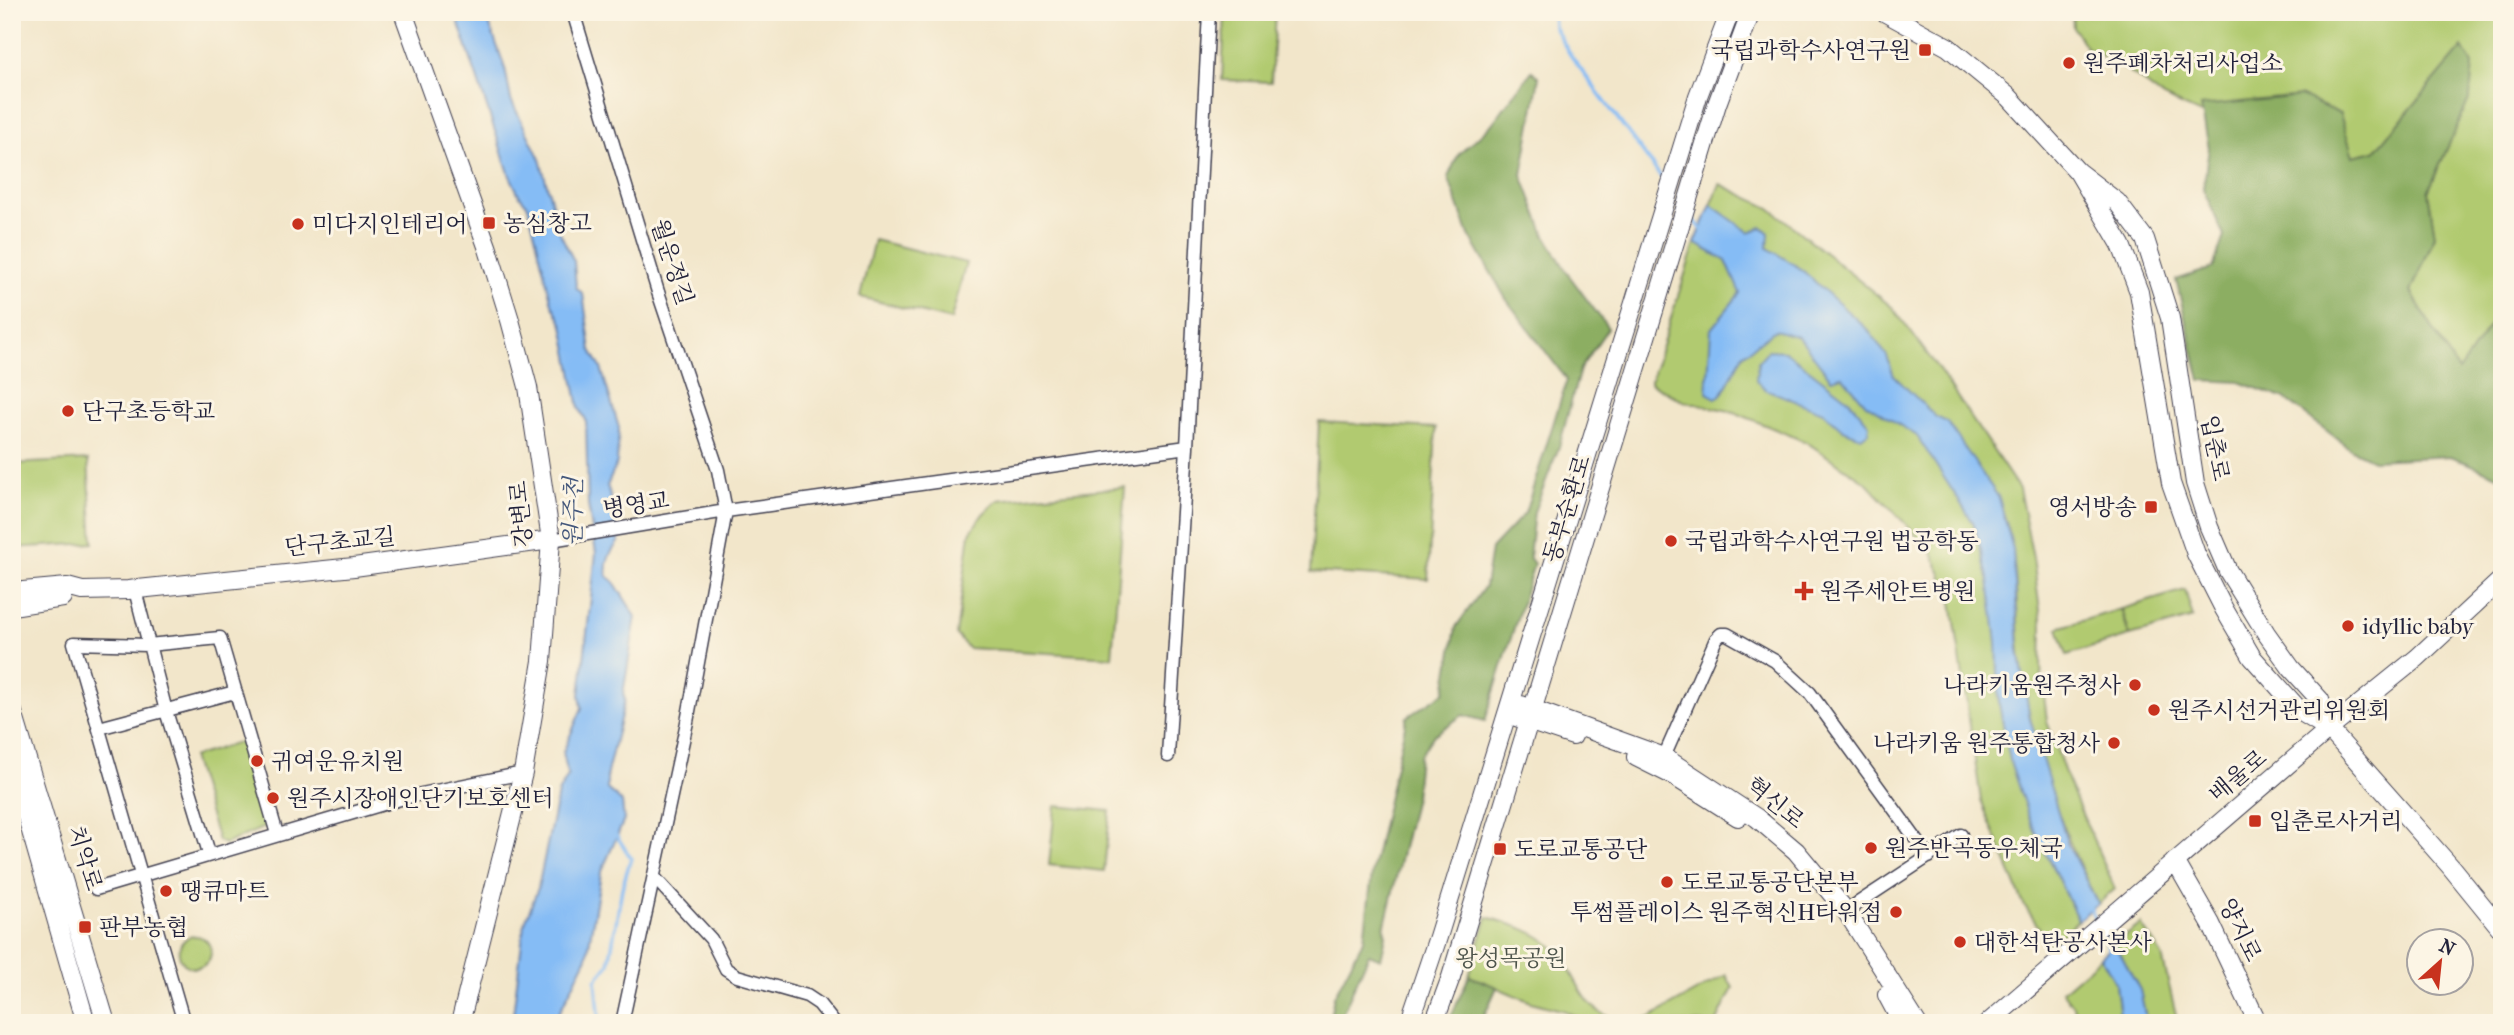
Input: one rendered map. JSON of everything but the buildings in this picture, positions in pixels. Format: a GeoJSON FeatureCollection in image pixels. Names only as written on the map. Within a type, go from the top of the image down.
{"type":"FeatureCollection","features":[{"type":"Feature","properties":{"kind":"street","name":"강변로"},"geometry":{"type":"LineString","coordinates":[[403,12],[488,248],[510,320],[528,387],[559,538],[523,774],[460,1023]]}},
{"type":"Feature","properties":{"kind":"street","name":"월운정길"},"geometry":{"type":"LineString","coordinates":[[573,12],[659,292],[718,470],[726,510]]}},
{"type":"Feature","properties":{"kind":"street"},"geometry":{"type":"LineString","coordinates":[[1168,755],[1209,12]]}},
{"type":"Feature","properties":{"kind":"street","name":"동부순환로"},"geometry":{"type":"LineString","coordinates":[[1409,1023],[1698,96],[1730,12]]}},
{"type":"Feature","properties":{"kind":"street","name":"동부순환로"},"geometry":{"type":"LineString","coordinates":[[1434,1023],[1461,945],[1717,104],[1751,12]]}},
{"type":"Feature","properties":{"kind":"street","name":"입춘로"},"geometry":{"type":"LineString","coordinates":[[1884,12],[1948,47],[2009,97],[2078,172],[2117,202],[2145,239],[2170,318],[2195,483],[2209,527],[2228,571],[2266,633],[2291,668],[2320,699],[2329,729]]}},
{"type":"Feature","properties":{"kind":"street","name":"입춘로"},"geometry":{"type":"LineString","coordinates":[[2078,172],[2121,245],[2138,292],[2171,483],[2196,554],[2252,657],[2301,712],[2329,729],[2450,866],[2502,930]]}},
{"type":"Feature","properties":{"kind":"street"},"geometry":{"type":"LineString","coordinates":[[622,1023],[687,722],[726,510],[1187,447]]}},
{"type":"Feature","properties":{"kind":"street","name":"병영교"},"geometry":{"type":"LineString","coordinates":[[559,538],[726,510]]}},
{"type":"Feature","properties":{"kind":"street","name":"단구초교길"},"geometry":{"type":"LineString","coordinates":[[12,592],[67,587],[82,591],[135,590],[354,567],[559,538]]}},
{"type":"Feature","properties":{"kind":"street","name":"배울로"},"geometry":{"type":"LineString","coordinates":[[1988,1023],[2329,729],[2417,658],[2502,579]]}},
{"type":"Feature","properties":{"kind":"street"},"geometry":{"type":"LineString","coordinates":[[135,590],[166,711],[209,853]]}},
{"type":"Feature","properties":{"kind":"street","name":"단구초교길"},"geometry":{"type":"LineString","coordinates":[[12,606],[69,597],[82,591]]}},
{"type":"Feature","properties":{"kind":"street"},"geometry":{"type":"LineString","coordinates":[[1664,757],[1716,639],[1721,634],[1727,634],[1775,661],[1810,693],[1929,857]]}},
{"type":"Feature","properties":{"kind":"street"},"geometry":{"type":"LineString","coordinates":[[184,1023],[144,875],[74,643],[148,645],[220,638],[277,834]]}},
{"type":"Feature","properties":{"kind":"street"},"geometry":{"type":"LineString","coordinates":[[99,728],[235,692]]}},
{"type":"Feature","properties":{"kind":"street"},"geometry":{"type":"LineString","coordinates":[[1508,707],[1529,715]]}},
{"type":"Feature","properties":{"kind":"street","name":"치악로"},"geometry":{"type":"LineString","coordinates":[[12,709],[26,801],[86,1023]]}},
{"type":"Feature","properties":{"kind":"street","name":"혁신로"},"geometry":{"type":"LineString","coordinates":[[1529,715],[1664,757],[1720,791],[1757,818],[1797,851],[1843,913],[1917,1023]]}},
{"type":"Feature","properties":{"kind":"street","name":"혁신로"},"geometry":{"type":"LineString","coordinates":[[1529,715],[1629,754],[1683,782],[1736,815],[1789,859],[1843,913],[1902,1023]]}},
{"type":"Feature","properties":{"kind":"street","name":"치악로"},"geometry":{"type":"LineString","coordinates":[[12,765],[106,1023]]}},
{"type":"Feature","properties":{"kind":"street"},"geometry":{"type":"LineString","coordinates":[[96,889],[209,853],[407,797],[523,774]]}},
{"type":"Feature","properties":{"kind":"street"},"geometry":{"type":"LineString","coordinates":[[1843,913],[1961,835]]}},
{"type":"Feature","properties":{"kind":"street","name":"양지로"},"geometry":{"type":"LineString","coordinates":[[2175,861],[2211,924],[2258,1023]]}},
{"type":"Feature","properties":{"kind":"street"},"geometry":{"type":"LineString","coordinates":[[654,877],[711,939],[726,969],[737,976],[807,996],[819,1004],[834,1023]]}},
{"type":"Feature","properties":{"kind":"green space"},"geometry":{"type":"Polygon","coordinates":[[[1225,12],[1275,12],[1271,82],[1222,80],[1225,12]]]}},
{"type":"Feature","properties":{"kind":"green space"},"geometry":{"type":"Polygon","coordinates":[[[2072,12],[2502,12],[2502,290],[2493,321],[2458,371],[2411,292],[2435,236],[2428,192],[2464,48],[2375,151],[2353,156],[2347,140],[2201,107],[2203,115],[2163,97],[2129,71],[2087,48],[2073,28],[2072,12]]]}},
{"type":"Feature","properties":{"kind":"green space"},"geometry":{"type":"Polygon","coordinates":[[[2463,47],[2473,64],[2470,97],[2428,192],[2435,236],[2411,292],[2458,371],[2493,321],[2502,290],[2502,478],[2451,456],[2373,460],[2352,450],[2285,399],[2240,382],[2200,380],[2176,280],[2213,268],[2224,236],[2203,189],[2209,148],[2201,106],[2301,96],[2340,114],[2353,156],[2375,151],[2463,47]]]}},
{"type":"Feature","properties":{"kind":"green space"},"geometry":{"type":"Polygon","coordinates":[[[1532,71],[1539,77],[1522,175],[1545,235],[1568,274],[1608,328],[1580,369],[1559,447],[1534,512],[1529,557],[1534,564],[1485,721],[1463,715],[1434,735],[1419,756],[1415,797],[1384,929],[1386,936],[1381,959],[1369,954],[1338,1023],[1329,1023],[1334,996],[1364,939],[1373,866],[1407,717],[1445,692],[1456,627],[1485,586],[1491,549],[1525,513],[1567,380],[1506,299],[1469,235],[1448,177],[1458,155],[1491,125],[1532,71]]]}},
{"type":"Feature","properties":{"kind":"green space"},"geometry":{"type":"Polygon","coordinates":[[[1720,184],[1770,208],[1893,308],[1937,367],[2019,489],[2033,558],[2042,626],[2041,668],[2047,721],[2068,782],[2115,889],[2098,904],[2070,843],[2047,781],[2024,684],[2013,558],[2000,504],[1974,525],[1989,581],[2029,818],[2078,920],[2051,946],[2023,903],[1981,801],[1952,602],[1932,552],[1867,483],[1806,442],[1734,412],[1683,401],[1650,383],[1695,243],[1720,184]]]}},
{"type":"Feature","properties":{"kind":"green space"},"geometry":{"type":"Polygon","coordinates":[[[874,240],[966,263],[951,320],[860,297],[874,240]]]}},
{"type":"Feature","properties":{"kind":"green space"},"geometry":{"type":"Polygon","coordinates":[[[1319,422],[1436,428],[1428,579],[1311,572],[1319,422]]]}},
{"type":"Feature","properties":{"kind":"green space"},"geometry":{"type":"Polygon","coordinates":[[[88,460],[93,543],[12,548],[12,464],[88,460]]]}},
{"type":"Feature","properties":{"kind":"green space"},"geometry":{"type":"Polygon","coordinates":[[[1125,487],[1112,657],[968,648],[956,635],[970,533],[983,514],[998,500],[1125,487]]]}},
{"type":"Feature","properties":{"kind":"green space"},"geometry":{"type":"Polygon","coordinates":[[[2185,590],[2193,618],[2130,636],[2122,609],[2185,590]]]}},
{"type":"Feature","properties":{"kind":"green space"},"geometry":{"type":"Polygon","coordinates":[[[2121,609],[2129,636],[2067,655],[2058,628],[2121,609]]]}},
{"type":"Feature","properties":{"kind":"green space"},"geometry":{"type":"Polygon","coordinates":[[[244,741],[270,825],[225,844],[218,841],[192,757],[244,741]]]}},
{"type":"Feature","properties":{"kind":"green space"},"geometry":{"type":"Polygon","coordinates":[[[1055,806],[1110,811],[1104,871],[1049,865],[1055,806]]]}},
{"type":"Feature","properties":{"kind":"green space","name":"왕성목공원"},"geometry":{"type":"Polygon","coordinates":[[[1487,917],[1544,939],[1560,955],[1579,988],[1594,1007],[1604,1015],[1617,1019],[1633,1021],[1649,1018],[1726,975],[1733,988],[1716,1023],[1588,1023],[1565,1011],[1531,1002],[1469,976],[1487,917]]]}},
{"type":"Feature","properties":{"kind":"green space"},"geometry":{"type":"Polygon","coordinates":[[[2141,924],[2162,956],[2178,1023],[2147,1023],[2140,990],[2115,944],[2141,924]]]}},
{"type":"Feature","properties":{"kind":"green space"},"geometry":{"type":"Polygon","coordinates":[[[195,936],[206,941],[211,952],[206,963],[195,968],[184,963],[179,952],[184,941],[195,936]]]}},
{"type":"Feature","properties":{"kind":"green space"},"geometry":{"type":"Polygon","coordinates":[[[2101,957],[2116,984],[2121,1023],[2077,1023],[2073,1006],[2062,991],[2101,957]]]}},
{"type":"Feature","properties":{"kind":"green space"},"geometry":{"type":"Polygon","coordinates":[[[1469,976],[1497,987],[1481,1023],[1448,1023],[1469,976]]]}},
{"type":"Feature","properties":{"kind":"water"},"geometry":{"type":"Polygon","coordinates":[[[455,12],[485,12],[505,68],[511,100],[540,159],[560,233],[574,261],[576,287],[583,294],[591,350],[601,368],[619,428],[617,463],[607,486],[619,541],[609,557],[607,576],[614,582],[636,617],[623,694],[625,699],[607,773],[607,789],[622,802],[624,820],[601,873],[587,957],[554,1023],[512,1023],[524,925],[538,888],[558,793],[568,776],[563,752],[582,708],[580,695],[596,553],[588,505],[586,420],[579,408],[563,325],[552,304],[528,206],[510,176],[455,12]]]}},
{"type":"Feature","properties":{"kind":"water"},"geometry":{"type":"Polygon","coordinates":[[[1711,205],[1749,232],[1762,227],[1769,233],[1768,248],[1801,269],[1868,330],[1887,356],[1894,376],[1936,417],[1947,422],[1999,498],[2013,549],[2019,650],[2030,719],[2068,845],[2098,904],[2078,920],[2029,818],[2011,765],[1999,704],[1997,642],[1989,581],[1974,524],[1917,436],[1866,404],[1842,376],[1831,379],[1799,337],[1775,330],[1743,355],[1722,394],[1716,398],[1707,393],[1711,329],[1740,293],[1726,261],[1695,243],[1711,205]]]}},
{"type":"Feature","properties":{"kind":"water"},"geometry":{"type":"Polygon","coordinates":[[[1768,350],[1785,351],[1849,400],[1869,424],[1868,432],[1861,437],[1843,430],[1823,412],[1765,389],[1756,380],[1758,362],[1768,350]]]}},
{"type":"Feature","properties":{"kind":"water"},"geometry":{"type":"Polygon","coordinates":[[[2115,944],[2140,990],[2147,1023],[2121,1023],[2116,984],[2101,957],[2115,944]]]}},
{"type":"Feature","properties":{"kind":"waterway"},"geometry":{"type":"LineString","coordinates":[[1553,12],[1554,27],[1571,56],[1664,181]]}},
{"type":"Feature","properties":{"kind":"waterway"},"geometry":{"type":"LineString","coordinates":[[1690,215],[1703,231]]}},
{"type":"Feature","properties":{"kind":"waterway"},"geometry":{"type":"LineString","coordinates":[[600,1023],[596,980],[609,964],[622,888],[631,858],[614,832]]}},
{"type":"Feature","properties":{"kind":"waterway"},"geometry":{"type":"LineString","coordinates":[[2090,908],[2097,923]]}},
{"type":"Feature","properties":{"kind":"waterway"},"geometry":{"type":"LineString","coordinates":[[2102,933],[2111,952]]}},
{"type":"Feature","properties":{"kind":"place","name":"국립과학수사연구원"},"geometry":{"type":"Point","coordinates":[1925,50]}},
{"type":"Feature","properties":{"kind":"place","name":"원주폐차처리사업소"},"geometry":{"type":"Point","coordinates":[2069,63]}},
{"type":"Feature","properties":{"kind":"place","name":"농심창고"},"geometry":{"type":"Point","coordinates":[489,223]}},
{"type":"Feature","properties":{"kind":"place","name":"미다지인테리어"},"geometry":{"type":"Point","coordinates":[298,224]}},
{"type":"Feature","properties":{"kind":"place","name":"단구초등학교"},"geometry":{"type":"Point","coordinates":[68,411]}},
{"type":"Feature","properties":{"kind":"place","name":"영서방송"},"geometry":{"type":"Point","coordinates":[2151,507]}},
{"type":"Feature","properties":{"kind":"place","name":"국립과학수사연구원 법공학동"},"geometry":{"type":"Point","coordinates":[1671,541]}},
{"type":"Feature","properties":{"kind":"place","name":"원주세안트병원"},"geometry":{"type":"Point","coordinates":[1804,591]}},
{"type":"Feature","properties":{"kind":"place","name":"idyllic baby"},"geometry":{"type":"Point","coordinates":[2348,626]}},
{"type":"Feature","properties":{"kind":"place","name":"나라키움원주청사"},"geometry":{"type":"Point","coordinates":[2135,685]}},
{"type":"Feature","properties":{"kind":"place","name":"원주시선거관리위원회"},"geometry":{"type":"Point","coordinates":[2154,710]}},
{"type":"Feature","properties":{"kind":"place","name":"나라키움 원주통합청사"},"geometry":{"type":"Point","coordinates":[2114,743]}},
{"type":"Feature","properties":{"kind":"place","name":"귀여운유치원"},"geometry":{"type":"Point","coordinates":[257,761]}},
{"type":"Feature","properties":{"kind":"place","name":"원주시장애인단기보호센터"},"geometry":{"type":"Point","coordinates":[273,798]}},
{"type":"Feature","properties":{"kind":"place","name":"입춘로사거리"},"geometry":{"type":"Point","coordinates":[2255,821]}},
{"type":"Feature","properties":{"kind":"place","name":"원주반곡동우체국"},"geometry":{"type":"Point","coordinates":[1871,848]}},
{"type":"Feature","properties":{"kind":"place","name":"도로교통공단"},"geometry":{"type":"Point","coordinates":[1500,849]}},
{"type":"Feature","properties":{"kind":"place","name":"도로교통공단본부"},"geometry":{"type":"Point","coordinates":[1667,882]}},
{"type":"Feature","properties":{"kind":"place","name":"땡큐마트"},"geometry":{"type":"Point","coordinates":[166,891]}},
{"type":"Feature","properties":{"kind":"place","name":"투썸플레이스 원주혁신H타워점"},"geometry":{"type":"Point","coordinates":[1896,912]}},
{"type":"Feature","properties":{"kind":"place","name":"판부농협"},"geometry":{"type":"Point","coordinates":[85,927]}},
{"type":"Feature","properties":{"kind":"place","name":"대한석탄공사본사"},"geometry":{"type":"Point","coordinates":[1960,942]}},
{"type":"Feature","properties":{"kind":"water label","name":"원주천"},"geometry":{"type":"Point","coordinates":[573,512]}}]}
